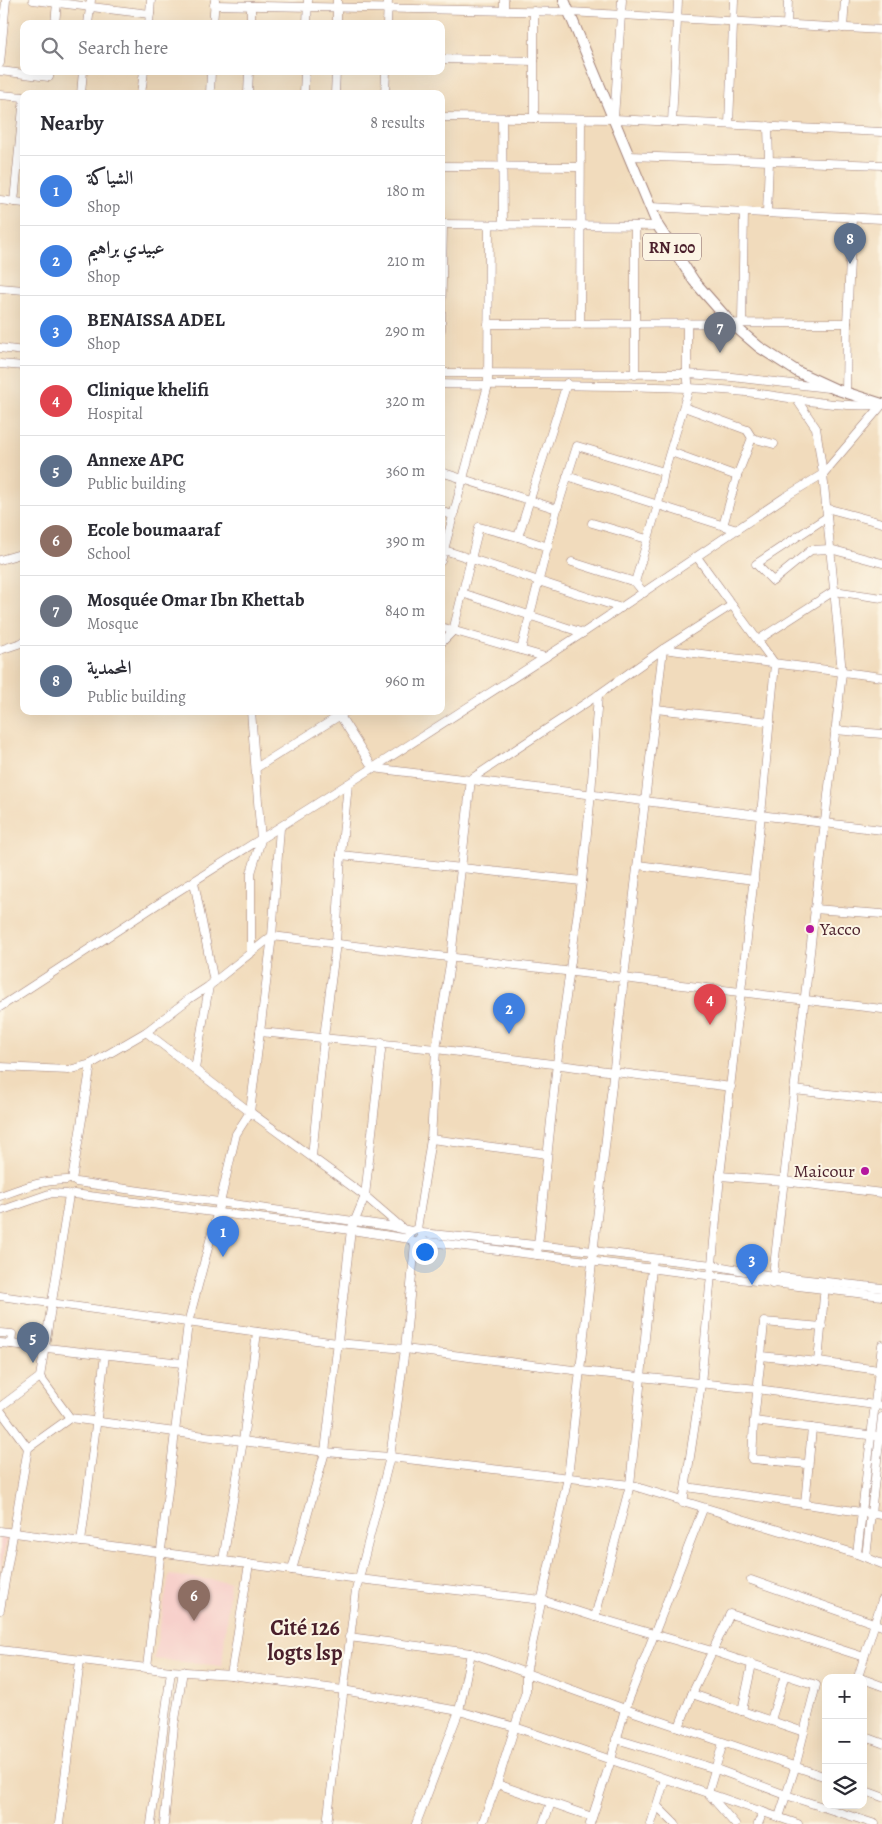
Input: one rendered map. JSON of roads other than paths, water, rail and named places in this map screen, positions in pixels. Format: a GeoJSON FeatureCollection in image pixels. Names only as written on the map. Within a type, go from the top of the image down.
{"type":"FeatureCollection","features":[{"type":"Feature","properties":{"kind":"main road","name":"RN 100"},"geometry":{"type":"LineString","coordinates":[[564,0],[658,226],[694,281],[731,323],[758,347],[798,372],[835,389],[882,405]]}},
{"type":"Feature","properties":{"kind":"street"},"geometry":{"type":"LineString","coordinates":[[0,63],[6,0]]}},
{"type":"Feature","properties":{"kind":"street"},"geometry":{"type":"LineString","coordinates":[[33,0],[90,4],[150,14]]}},
{"type":"Feature","properties":{"kind":"street"},"geometry":{"type":"LineString","coordinates":[[149,20],[151,0]]}},
{"type":"Feature","properties":{"kind":"street"},"geometry":{"type":"LineString","coordinates":[[442,0],[442,9]]}},
{"type":"Feature","properties":{"kind":"street"},"geometry":{"type":"LineString","coordinates":[[504,0],[504,10]]}},
{"type":"Feature","properties":{"kind":"street"},"geometry":{"type":"LineString","coordinates":[[614,120],[622,0]]}},
{"type":"Feature","properties":{"kind":"street"},"geometry":{"type":"LineString","coordinates":[[672,122],[678,0]]}},
{"type":"Feature","properties":{"kind":"street"},"geometry":{"type":"LineString","coordinates":[[728,124],[734,0]]}},
{"type":"Feature","properties":{"kind":"street"},"geometry":{"type":"LineString","coordinates":[[787,25],[788,0]]}},
{"type":"Feature","properties":{"kind":"street"},"geometry":{"type":"LineString","coordinates":[[843,28],[845,0]]}},
{"type":"Feature","properties":{"kind":"street"},"geometry":{"type":"LineString","coordinates":[[55,20],[57,3]]}},
{"type":"Feature","properties":{"kind":"street"},"geometry":{"type":"LineString","coordinates":[[214,20],[214,3],[252,6],[388,4],[442,9],[570,12],[882,30]]}},
{"type":"Feature","properties":{"kind":"street"},"geometry":{"type":"LineString","coordinates":[[88,20],[90,4]]}},
{"type":"Feature","properties":{"kind":"street"},"geometry":{"type":"LineString","coordinates":[[307,20],[308,4]]}},
{"type":"Feature","properties":{"kind":"street"},"geometry":{"type":"LineString","coordinates":[[337,4],[337,20]]}},
{"type":"Feature","properties":{"kind":"street"},"geometry":{"type":"LineString","coordinates":[[387,20],[388,4]]}},
{"type":"Feature","properties":{"kind":"street"},"geometry":{"type":"LineString","coordinates":[[251,20],[252,6]]}},
{"type":"Feature","properties":{"kind":"street"},"geometry":{"type":"LineString","coordinates":[[534,11],[534,118]]}},
{"type":"Feature","properties":{"kind":"street"},"geometry":{"type":"LineString","coordinates":[[445,59],[534,61]]}},
{"type":"Feature","properties":{"kind":"street"},"geometry":{"type":"LineString","coordinates":[[0,71],[20,73]]}},
{"type":"Feature","properties":{"kind":"street"},"geometry":{"type":"LineString","coordinates":[[33,75],[49,77],[49,75]]}},
{"type":"Feature","properties":{"kind":"street"},"geometry":{"type":"LineString","coordinates":[[81,90],[83,75]]}},
{"type":"Feature","properties":{"kind":"street"},"geometry":{"type":"LineString","coordinates":[[142,90],[143,75]]}},
{"type":"Feature","properties":{"kind":"street"},"geometry":{"type":"LineString","coordinates":[[210,90],[211,75]]}},
{"type":"Feature","properties":{"kind":"street"},"geometry":{"type":"LineString","coordinates":[[248,90],[249,75]]}},
{"type":"Feature","properties":{"kind":"street"},"geometry":{"type":"LineString","coordinates":[[304,90],[305,75]]}},
{"type":"Feature","properties":{"kind":"street"},"geometry":{"type":"LineString","coordinates":[[335,90],[336,75]]}},
{"type":"Feature","properties":{"kind":"street"},"geometry":{"type":"LineString","coordinates":[[385,90],[386,75]]}},
{"type":"Feature","properties":{"kind":"street"},"geometry":{"type":"LineString","coordinates":[[0,95],[20,97]]}},
{"type":"Feature","properties":{"kind":"street"},"geometry":{"type":"LineString","coordinates":[[445,117],[614,120],[882,132]]}},
{"type":"Feature","properties":{"kind":"street"},"geometry":{"type":"LineString","coordinates":[[502,118],[503,225]]}},
{"type":"Feature","properties":{"kind":"street"},"geometry":{"type":"LineString","coordinates":[[580,324],[581,119]]}},
{"type":"Feature","properties":{"kind":"street"},"geometry":{"type":"LineString","coordinates":[[767,212],[768,126]]}},
{"type":"Feature","properties":{"kind":"street"},"geometry":{"type":"LineString","coordinates":[[14,202],[20,139]]}},
{"type":"Feature","properties":{"kind":"street"},"geometry":{"type":"LineString","coordinates":[[629,156],[882,165]]}},
{"type":"Feature","properties":{"kind":"street"},"geometry":{"type":"LineString","coordinates":[[445,166],[580,166]]}},
{"type":"Feature","properties":{"kind":"street"},"geometry":{"type":"LineString","coordinates":[[0,200],[20,202]]}},
{"type":"Feature","properties":{"kind":"street"},"geometry":{"type":"LineString","coordinates":[[651,207],[882,219]]}},
{"type":"Feature","properties":{"kind":"street"},"geometry":{"type":"LineString","coordinates":[[742,323],[744,212]]}},
{"type":"Feature","properties":{"kind":"street"},"geometry":{"type":"LineString","coordinates":[[846,393],[852,218]]}},
{"type":"Feature","properties":{"kind":"street"},"geometry":{"type":"LineString","coordinates":[[445,224],[658,226]]}},
{"type":"Feature","properties":{"kind":"street"},"geometry":{"type":"LineString","coordinates":[[445,544],[488,385],[490,225]]}},
{"type":"Feature","properties":{"kind":"street"},"geometry":{"type":"LineString","coordinates":[[635,226],[635,375]]}},
{"type":"Feature","properties":{"kind":"street"},"geometry":{"type":"LineString","coordinates":[[0,288],[20,290]]}},
{"type":"Feature","properties":{"kind":"street"},"geometry":{"type":"LineString","coordinates":[[635,582],[658,505],[664,472],[690,388],[687,374],[687,323]]}},
{"type":"Feature","properties":{"kind":"street"},"geometry":{"type":"LineString","coordinates":[[488,324],[847,323]]}},
{"type":"Feature","properties":{"kind":"street"},"geometry":{"type":"LineString","coordinates":[[0,348],[20,350]]}},
{"type":"Feature","properties":{"kind":"street"},"geometry":{"type":"LineString","coordinates":[[0,364],[20,366]]}},
{"type":"Feature","properties":{"kind":"street"},"geometry":{"type":"LineString","coordinates":[[445,372],[687,374],[732,377],[835,389]]}},
{"type":"Feature","properties":{"kind":"street"},"geometry":{"type":"LineString","coordinates":[[518,537],[567,386],[568,374]]}},
{"type":"Feature","properties":{"kind":"street"},"geometry":{"type":"LineString","coordinates":[[445,384],[690,388],[745,392],[838,406],[882,405]]}},
{"type":"Feature","properties":{"kind":"street"},"geometry":{"type":"LineString","coordinates":[[772,1280],[842,673],[823,474],[816,428],[797,400]]}},
{"type":"Feature","properties":{"kind":"street"},"geometry":{"type":"LineString","coordinates":[[0,1007],[545,658],[823,474],[882,405]]}},
{"type":"Feature","properties":{"kind":"street"},"geometry":{"type":"LineString","coordinates":[[684,407],[747,430],[752,438],[774,444]]}},
{"type":"Feature","properties":{"kind":"street"},"geometry":{"type":"LineString","coordinates":[[724,526],[737,476],[752,438]]}},
{"type":"Feature","properties":{"kind":"street"},"geometry":{"type":"LineString","coordinates":[[521,650],[557,509],[577,446],[664,472]]}},
{"type":"Feature","properties":{"kind":"street"},"geometry":{"type":"LineString","coordinates":[[670,452],[737,476]]}},
{"type":"Feature","properties":{"kind":"street"},"geometry":{"type":"LineString","coordinates":[[445,473],[557,509]]}},
{"type":"Feature","properties":{"kind":"street"},"geometry":{"type":"LineString","coordinates":[[567,476],[736,530]]}},
{"type":"Feature","properties":{"kind":"street"},"geometry":{"type":"LineString","coordinates":[[826,508],[882,523]]}},
{"type":"Feature","properties":{"kind":"street"},"geometry":{"type":"LineString","coordinates":[[445,513],[454,516]]}},
{"type":"Feature","properties":{"kind":"street"},"geometry":{"type":"LineString","coordinates":[[827,517],[756,564],[773,581],[811,550],[830,549],[882,562]]}},
{"type":"Feature","properties":{"kind":"street"},"geometry":{"type":"LineString","coordinates":[[592,523],[647,539]]}},
{"type":"Feature","properties":{"kind":"street"},"geometry":{"type":"LineString","coordinates":[[445,639],[453,630],[479,527],[548,547]]}},
{"type":"Feature","properties":{"kind":"street"},"geometry":{"type":"LineString","coordinates":[[445,551],[621,608]]}},
{"type":"Feature","properties":{"kind":"street"},"geometry":{"type":"LineString","coordinates":[[0,560],[20,554]]}},
{"type":"Feature","properties":{"kind":"street"},"geometry":{"type":"LineString","coordinates":[[683,1503],[701,1384],[720,1176],[762,815],[775,664],[697,557]]}},
{"type":"Feature","properties":{"kind":"street"},"geometry":{"type":"LineString","coordinates":[[572,562],[635,582],[644,593]]}},
{"type":"Feature","properties":{"kind":"street"},"geometry":{"type":"LineString","coordinates":[[758,640],[834,590],[882,598]]}},
{"type":"Feature","properties":{"kind":"street"},"geometry":{"type":"LineString","coordinates":[[462,593],[583,633]]}},
{"type":"Feature","properties":{"kind":"street"},"geometry":{"type":"LineString","coordinates":[[471,779],[732,605]]}},
{"type":"Feature","properties":{"kind":"street"},"geometry":{"type":"LineString","coordinates":[[445,628],[545,658]]}},
{"type":"Feature","properties":{"kind":"street"},"geometry":{"type":"LineString","coordinates":[[0,650],[20,643]]}},
{"type":"Feature","properties":{"kind":"street"},"geometry":{"type":"LineString","coordinates":[[664,649],[882,677]]}},
{"type":"Feature","properties":{"kind":"street"},"geometry":{"type":"LineString","coordinates":[[482,1824],[516,1727],[526,1691],[526,1673],[568,1477],[624,978],[664,649]]}},
{"type":"Feature","properties":{"kind":"street"},"geometry":{"type":"LineString","coordinates":[[537,1255],[557,1063],[582,880],[591,794],[598,695]]}},
{"type":"Feature","properties":{"kind":"street"},"geometry":{"type":"LineString","coordinates":[[656,709],[770,722]]}},
{"type":"Feature","properties":{"kind":"street"},"geometry":{"type":"LineString","coordinates":[[251,715],[261,840],[251,873],[251,952]]}},
{"type":"Feature","properties":{"kind":"street"},"geometry":{"type":"LineString","coordinates":[[256,768],[338,715]]}},
{"type":"Feature","properties":{"kind":"street"},"geometry":{"type":"LineString","coordinates":[[342,715],[374,768]]}},
{"type":"Feature","properties":{"kind":"street"},"geometry":{"type":"LineString","coordinates":[[835,730],[882,734]]}},
{"type":"Feature","properties":{"kind":"street"},"geometry":{"type":"LineString","coordinates":[[374,768],[882,830]]}},
{"type":"Feature","properties":{"kind":"street"},"geometry":{"type":"LineString","coordinates":[[327,1824],[349,1637],[359,1578],[390,1457],[405,1349],[414,1235],[431,1140],[436,1049],[451,958],[471,779]]}},
{"type":"Feature","properties":{"kind":"street"},"geometry":{"type":"LineString","coordinates":[[312,1156],[336,943],[348,784]]}},
{"type":"Feature","properties":{"kind":"street"},"geometry":{"type":"LineString","coordinates":[[147,1667],[188,1323],[236,1134],[250,1112],[272,936],[280,828]]}},
{"type":"Feature","properties":{"kind":"street"},"geometry":{"type":"LineString","coordinates":[[342,855],[582,880]]}},
{"type":"Feature","properties":{"kind":"street"},"geometry":{"type":"LineString","coordinates":[[638,865],[754,880]]}},
{"type":"Feature","properties":{"kind":"street"},"geometry":{"type":"LineString","coordinates":[[194,882],[212,984],[195,1070]]}},
{"type":"Feature","properties":{"kind":"street"},"geometry":{"type":"LineString","coordinates":[[814,909],[882,914]]}},
{"type":"Feature","properties":{"kind":"street"},"geometry":{"type":"LineString","coordinates":[[0,1067],[69,1070],[91,1064],[146,1032],[212,984],[272,936],[882,1009]]}},
{"type":"Feature","properties":{"kind":"street"},"geometry":{"type":"LineString","coordinates":[[146,1032],[250,1112],[365,1196],[414,1235]]}},
{"type":"Feature","properties":{"kind":"street"},"geometry":{"type":"LineString","coordinates":[[260,1032],[382,1042],[557,1063],[731,1087]]}},
{"type":"Feature","properties":{"kind":"street"},"geometry":{"type":"LineString","coordinates":[[292,1570],[324,1452],[351,1230],[365,1196],[382,1042]]}},
{"type":"Feature","properties":{"kind":"street"},"geometry":{"type":"LineString","coordinates":[[70,1194],[78,1190],[72,1181],[91,1064]]}},
{"type":"Feature","properties":{"kind":"street"},"geometry":{"type":"LineString","coordinates":[[794,1090],[882,1100]]}},
{"type":"Feature","properties":{"kind":"street"},"geometry":{"type":"LineString","coordinates":[[431,1140],[547,1154]]}},
{"type":"Feature","properties":{"kind":"street"},"geometry":{"type":"LineString","coordinates":[[720,1176],[783,1181],[882,1193]]}},
{"type":"Feature","properties":{"kind":"street"},"geometry":{"type":"LineString","coordinates":[[0,1196],[46,1181],[72,1181],[354,1221],[414,1235],[537,1255],[712,1277],[882,1288]]}},
{"type":"Feature","properties":{"kind":"street"},"geometry":{"type":"LineString","coordinates":[[70,1194],[63,1187],[72,1181]]}},
{"type":"Feature","properties":{"kind":"street"},"geometry":{"type":"LineString","coordinates":[[0,1211],[52,1193],[70,1194],[351,1230],[593,1251],[712,1266],[772,1280]]}},
{"type":"Feature","properties":{"kind":"street"},"geometry":{"type":"LineString","coordinates":[[0,1610],[28,1448],[0,1408],[40,1377],[70,1194]]}},
{"type":"Feature","properties":{"kind":"street"},"geometry":{"type":"LineString","coordinates":[[595,1617],[630,1485],[653,1259]]}},
{"type":"Feature","properties":{"kind":"street"},"geometry":{"type":"LineString","coordinates":[[826,1285],[882,1296]]}},
{"type":"Feature","properties":{"kind":"street"},"geometry":{"type":"LineString","coordinates":[[818,1362],[826,1285]]}},
{"type":"Feature","properties":{"kind":"street"},"geometry":{"type":"LineString","coordinates":[[0,1296],[337,1343],[757,1389],[879,1406]]}},
{"type":"Feature","properties":{"kind":"street"},"geometry":{"type":"LineString","coordinates":[[808,1464],[752,1459],[757,1389],[762,1356],[764,1322],[822,1327]]}},
{"type":"Feature","properties":{"kind":"street"},"geometry":{"type":"LineString","coordinates":[[223,1560],[243,1441],[257,1332]]}},
{"type":"Feature","properties":{"kind":"street"},"geometry":{"type":"LineString","coordinates":[[0,1333],[12,1334],[12,1344]]}},
{"type":"Feature","properties":{"kind":"street"},"geometry":{"type":"LineString","coordinates":[[0,1344],[182,1363]]}},
{"type":"Feature","properties":{"kind":"street"},"geometry":{"type":"LineString","coordinates":[[857,1554],[866,1513],[876,1436],[882,1345]]}},
{"type":"Feature","properties":{"kind":"street"},"geometry":{"type":"LineString","coordinates":[[82,1542],[105,1355]]}},
{"type":"Feature","properties":{"kind":"street"},"geometry":{"type":"LineString","coordinates":[[762,1356],[879,1370]]}},
{"type":"Feature","properties":{"kind":"street"},"geometry":{"type":"LineString","coordinates":[[40,1377],[70,1418]]}},
{"type":"Feature","properties":{"kind":"street"},"geometry":{"type":"LineString","coordinates":[[876,1436],[882,1417]]}},
{"type":"Feature","properties":{"kind":"street"},"geometry":{"type":"LineString","coordinates":[[28,1448],[70,1418],[324,1452],[390,1457],[630,1485],[683,1503],[857,1554],[882,1564]]}},
{"type":"Feature","properties":{"kind":"street"},"geometry":{"type":"LineString","coordinates":[[754,1421],[876,1436]]}},
{"type":"Feature","properties":{"kind":"street"},"geometry":{"type":"LineString","coordinates":[[805,1504],[812,1428]]}},
{"type":"Feature","properties":{"kind":"street"},"geometry":{"type":"LineString","coordinates":[[686,1487],[882,1515]]}},
{"type":"Feature","properties":{"kind":"street"},"geometry":{"type":"LineString","coordinates":[[497,1784],[551,1803],[591,1820],[611,1760],[625,1709],[704,1509]]}},
{"type":"Feature","properties":{"kind":"street"},"geometry":{"type":"LineString","coordinates":[[866,1513],[866,1557]]}},
{"type":"Feature","properties":{"kind":"street"},"geometry":{"type":"LineString","coordinates":[[0,1531],[292,1570],[542,1600],[712,1651],[816,1685],[795,1768],[779,1817]]}},
{"type":"Feature","properties":{"kind":"street"},"geometry":{"type":"LineString","coordinates":[[231,1674],[249,1564]]}},
{"type":"Feature","properties":{"kind":"street"},"geometry":{"type":"LineString","coordinates":[[751,1580],[878,1625]]}},
{"type":"Feature","properties":{"kind":"street"},"geometry":{"type":"LineString","coordinates":[[859,1674],[864,1657],[878,1625],[882,1600]]}},
{"type":"Feature","properties":{"kind":"street"},"geometry":{"type":"LineString","coordinates":[[679,1727],[692,1694],[730,1614],[864,1657]]}},
{"type":"Feature","properties":{"kind":"street"},"geometry":{"type":"LineString","coordinates":[[349,1637],[471,1653],[795,1768],[822,1773]]}},
{"type":"Feature","properties":{"kind":"street"},"geometry":{"type":"LineString","coordinates":[[0,1650],[80,1661],[231,1674],[343,1690],[459,1711],[516,1727],[798,1824]]}},
{"type":"Feature","properties":{"kind":"street"},"geometry":{"type":"LineString","coordinates":[[416,1824],[459,1711],[471,1653]]}},
{"type":"Feature","properties":{"kind":"street"},"geometry":{"type":"LineString","coordinates":[[59,1824],[80,1661]]}},
{"type":"Feature","properties":{"kind":"street"},"geometry":{"type":"LineString","coordinates":[[742,1711],[752,1664]]}},
{"type":"Feature","properties":{"kind":"street"},"geometry":{"type":"LineString","coordinates":[[151,1824],[171,1670]]}},
{"type":"Feature","properties":{"kind":"street"},"geometry":{"type":"LineString","coordinates":[[164,1824],[174,1726],[183,1671]]}},
{"type":"Feature","properties":{"kind":"street"},"geometry":{"type":"LineString","coordinates":[[771,1720],[785,1675]]}},
{"type":"Feature","properties":{"kind":"street"},"geometry":{"type":"LineString","coordinates":[[867,1680],[882,1686]]}},
{"type":"Feature","properties":{"kind":"street"},"geometry":{"type":"LineString","coordinates":[[692,1694],[804,1732]]}},
{"type":"Feature","properties":{"kind":"street"},"geometry":{"type":"LineString","coordinates":[[867,1737],[882,1743]]}},
{"type":"Feature","properties":{"kind":"street"},"geometry":{"type":"LineString","coordinates":[[616,1739],[716,1769],[786,1795],[875,1824]]}},
{"type":"Feature","properties":{"kind":"street"},"geometry":{"type":"LineString","coordinates":[[708,1793],[723,1743]]}},
{"type":"Feature","properties":{"kind":"street"},"geometry":{"type":"LineString","coordinates":[[651,1824],[665,1779]]}},
{"type":"Feature","properties":{"kind":"street"},"geometry":{"type":"LineString","coordinates":[[867,1791],[882,1797]]}},
{"type":"Feature","properties":{"kind":"street"},"geometry":{"type":"LineString","coordinates":[[708,1793],[735,1824]]}},
{"type":"Feature","properties":{"kind":"street"},"geometry":{"type":"LineString","coordinates":[[543,1824],[551,1803]]}},
{"type":"Feature","properties":{"kind":"street"},"geometry":{"type":"LineString","coordinates":[[657,1806],[675,1824]]}},
{"type":"Feature","properties":{"kind":"street"},"geometry":{"type":"LineString","coordinates":[[758,1824],[763,1812]]}},
{"type":"Feature","properties":{"kind":"place","name":"المحمدية"},"geometry":{"type":"Point","coordinates":[850,264]}},
{"type":"Feature","properties":{"kind":"place","name":"Mosquée Omar Ibn Khettab"},"geometry":{"type":"Point","coordinates":[720,353]}},
{"type":"Feature","properties":{"kind":"place","name":"Yacco"},"geometry":{"type":"Point","coordinates":[810,929]}},
{"type":"Feature","properties":{"kind":"place","name":"Clinique khelifi"},"geometry":{"type":"Point","coordinates":[710,1025]}},
{"type":"Feature","properties":{"kind":"place","name":"عبيدي براهيم"},"geometry":{"type":"Point","coordinates":[509,1034]}},
{"type":"Feature","properties":{"kind":"place","name":"Maicour"},"geometry":{"type":"Point","coordinates":[865,1171]}},
{"type":"Feature","properties":{"kind":"place","name":"الشياكة"},"geometry":{"type":"Point","coordinates":[223,1257]}},
{"type":"Feature","properties":{"kind":"place","name":"BENAISSA ADEL"},"geometry":{"type":"Point","coordinates":[752,1285]}},
{"type":"Feature","properties":{"kind":"place","name":"Annexe APC"},"geometry":{"type":"Point","coordinates":[33,1363]}},
{"type":"Feature","properties":{"kind":"place","name":"Ecole boumaaraf"},"geometry":{"type":"Point","coordinates":[194,1621]}},
{"type":"Feature","properties":{"kind":"district","name":"Cité 126 logts lsp"},"geometry":{"type":"Point","coordinates":[305,1640]}}]}
